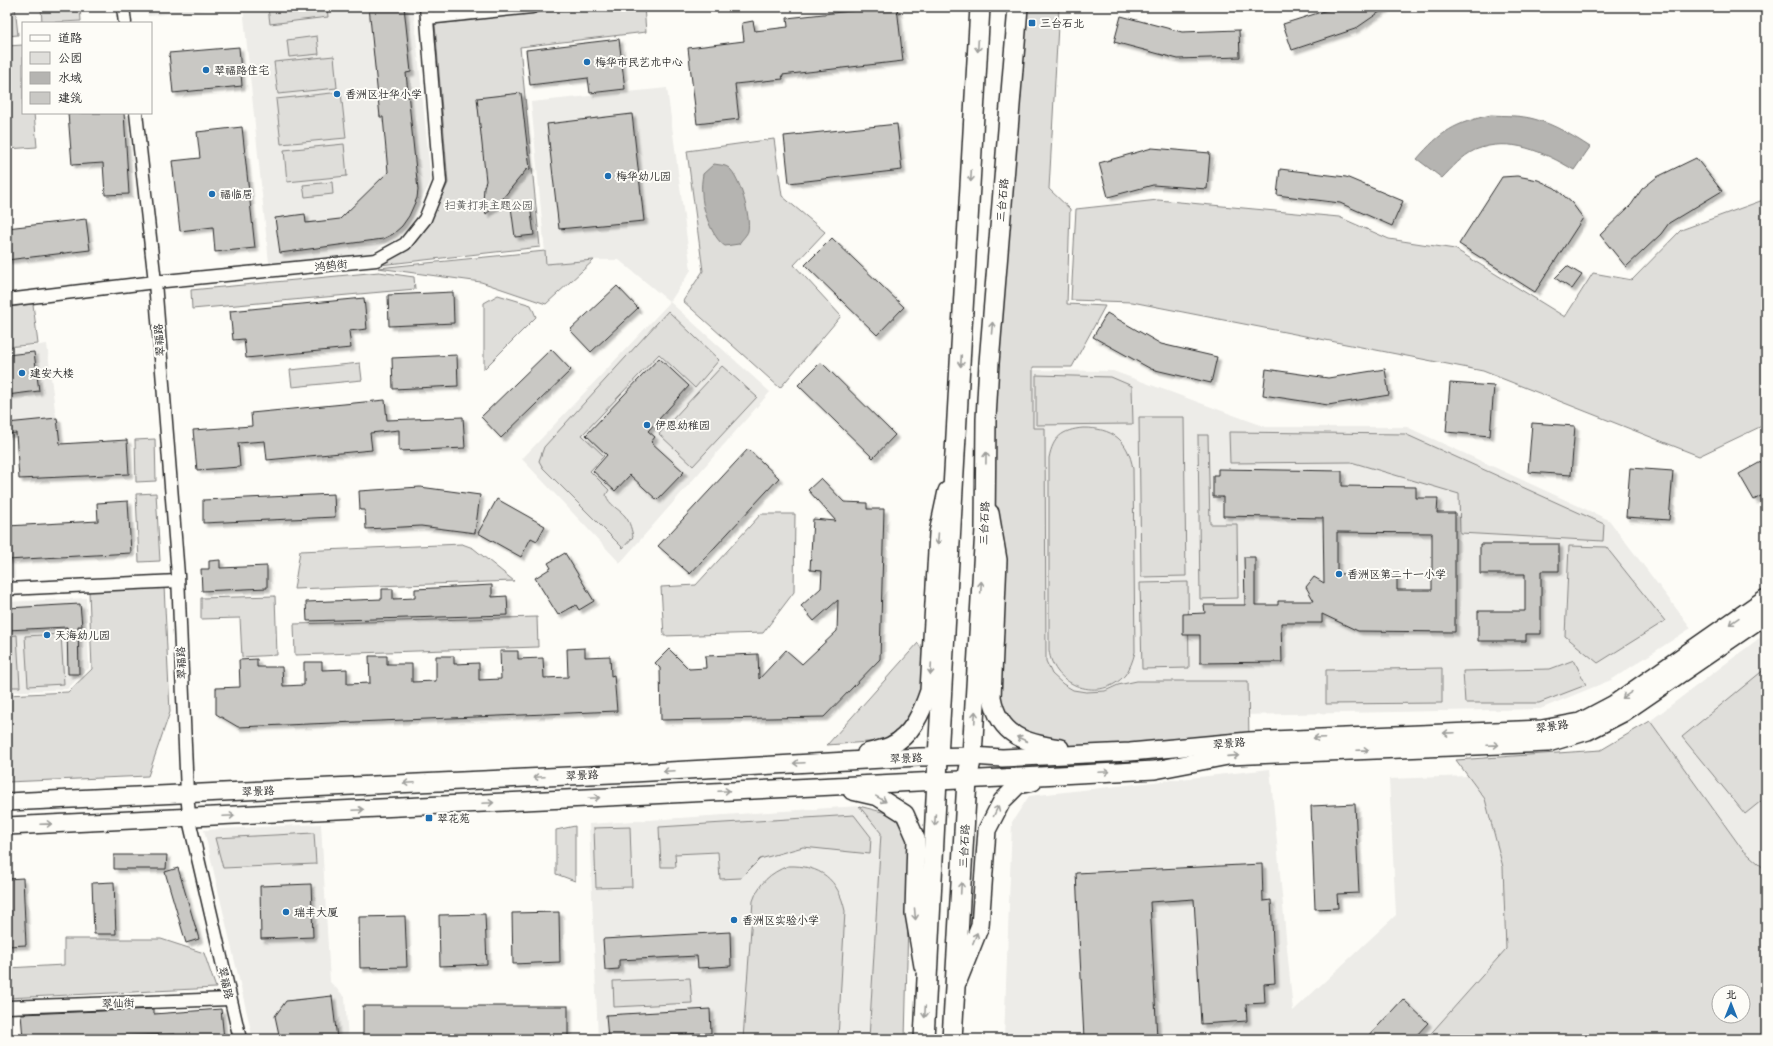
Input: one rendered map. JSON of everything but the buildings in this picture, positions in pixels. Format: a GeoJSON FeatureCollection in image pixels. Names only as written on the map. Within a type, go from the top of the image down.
{"type":"FeatureCollection","features":[{"type":"Feature","properties":{"kind":"main road"},"geometry":{"type":"LineString","coordinates":[[924,1039],[938,757],[980,7]]}},
{"type":"Feature","properties":{"kind":"main road","name":"三台石路"},"geometry":{"type":"LineString","coordinates":[[952,1039],[967,780],[972,756],[984,529],[989,363],[1018,7]]}},
{"type":"Feature","properties":{"kind":"main road"},"geometry":{"type":"LineString","coordinates":[[838,761],[890,746],[909,731],[922,711],[929,691],[938,532],[956,446]]}},
{"type":"Feature","properties":{"kind":"main road"},"geometry":{"type":"LineString","coordinates":[[985,485],[998,560],[992,697],[1001,722],[1017,737],[1034,744],[1060,748],[1130,752]]}},
{"type":"Feature","properties":{"kind":"main road","name":"翠景路"},"geometry":{"type":"LineString","coordinates":[[7,802],[838,761],[972,756],[992,759],[1130,752],[1249,741],[1542,729],[1580,722],[1614,704],[1766,598]]}},
{"type":"Feature","properties":{"kind":"main road","name":"翠景路"},"geometry":{"type":"LineString","coordinates":[[7,826],[1155,770],[1228,756],[1548,743],[1588,731],[1623,713],[1766,615]]}},
{"type":"Feature","properties":{"kind":"main road"},"geometry":{"type":"LineString","coordinates":[[955,987],[980,926],[987,830],[999,804],[1018,784],[1073,774]]}},
{"type":"Feature","properties":{"kind":"main road"},"geometry":{"type":"LineString","coordinates":[[830,786],[878,797],[904,814],[916,839],[914,913],[927,986]]}},
{"type":"Feature","properties":{"kind":"street"},"geometry":{"type":"LineString","coordinates":[[123,7],[125,22]]}},
{"type":"Feature","properties":{"kind":"street"},"geometry":{"type":"LineString","coordinates":[[427,13],[532,7]]}},
{"type":"Feature","properties":{"kind":"street","name":"鸿鹄街"},"geometry":{"type":"LineString","coordinates":[[7,300],[155,282],[376,260],[405,244],[425,219],[440,182],[427,13]]}},
{"type":"Feature","properties":{"kind":"street","name":"翠福路"},"geometry":{"type":"LineString","coordinates":[[136,114],[155,282],[178,582],[187,794],[190,818],[240,1039]]}},
{"type":"Feature","properties":{"kind":"street"},"geometry":{"type":"LineString","coordinates":[[7,589],[178,582]]}},
{"type":"Feature","properties":{"kind":"street","name":"翠仙街"},"geometry":{"type":"LineString","coordinates":[[7,1007],[230,999]]}},
{"type":"Feature","properties":{"kind":"shaded area"},"geometry":{"type":"Polygon","coordinates":[[[147,7],[234,7],[148,16],[147,7]]]}},
{"type":"Feature","properties":{"kind":"shaded area","name":"香洲区壮华小学"},"geometry":{"type":"Polygon","coordinates":[[[243,7],[413,7],[431,181],[407,228],[371,253],[269,263],[243,7]]]}},
{"type":"Feature","properties":{"kind":"shaded area","name":"梅华幼儿园"},"geometry":{"type":"Polygon","coordinates":[[[667,88],[691,270],[670,302],[619,260],[594,260],[546,264],[531,102],[667,88]]]}},
{"type":"Feature","properties":{"kind":"shaded area","name":"伊恩幼稚园"},"geometry":{"type":"Polygon","coordinates":[[[670,302],[770,392],[620,563],[522,459],[670,302]]]}},
{"type":"Feature","properties":{"kind":"shaded area"},"geometry":{"type":"Polygon","coordinates":[[[47,344],[55,410],[60,435],[8,438],[16,592],[7,593],[7,349],[47,344]]]}},
{"type":"Feature","properties":{"kind":"shaded area","name":"香洲区第二十一小学"},"geometry":{"type":"Polygon","coordinates":[[[1028,370],[1113,371],[1266,427],[1407,427],[1609,520],[1691,628],[1611,680],[1540,709],[1097,718],[1029,686],[1028,370]]]}},
{"type":"Feature","properties":{"kind":"shaded area","name":"天海幼儿园"},"geometry":{"type":"Polygon","coordinates":[[[86,598],[89,668],[67,689],[7,692],[7,602],[86,598]]]}},
{"type":"Feature","properties":{"kind":"shaded area"},"geometry":{"type":"Polygon","coordinates":[[[1766,633],[1766,870],[1742,849],[1650,721],[1766,633]]]}},
{"type":"Feature","properties":{"kind":"shaded area"},"geometry":{"type":"Polygon","coordinates":[[[1270,769],[1293,1011],[1396,915],[1389,779],[1468,776],[1485,799],[1503,867],[1506,949],[1426,1039],[1004,1039],[1012,822],[1029,796],[1270,769]]]}},
{"type":"Feature","properties":{"kind":"shaded area","name":"香洲区实验小学"},"geometry":{"type":"Polygon","coordinates":[[[859,806],[881,833],[869,1039],[598,1039],[589,824],[859,806]]]}},
{"type":"Feature","properties":{"kind":"shaded area"},"geometry":{"type":"Polygon","coordinates":[[[321,824],[330,982],[345,997],[348,1039],[253,1039],[204,830],[321,824]]]}},
{"type":"Feature","properties":{"kind":"green space"},"geometry":{"type":"Polygon","coordinates":[[[7,7],[15,7],[18,35],[7,36],[7,7]]]}},
{"type":"Feature","properties":{"kind":"green space"},"geometry":{"type":"Polygon","coordinates":[[[41,7],[80,7],[81,21],[42,22],[41,7]]]}},
{"type":"Feature","properties":{"kind":"green space"},"geometry":{"type":"Polygon","coordinates":[[[268,7],[327,7],[328,17],[270,24],[268,7]]]}},
{"type":"Feature","properties":{"kind":"green space","name":"扫黄打非主题公园"},"geometry":{"type":"Polygon","coordinates":[[[587,7],[644,7],[646,32],[520,47],[540,247],[380,265],[409,246],[432,218],[448,183],[435,24],[587,7]]]}},
{"type":"Feature","properties":{"kind":"green space"},"geometry":{"type":"Polygon","coordinates":[[[1018,7],[1059,7],[1049,189],[1070,209],[1067,304],[1105,306],[1072,367],[1033,367],[1033,428],[1045,428],[1046,661],[1052,674],[1063,684],[1073,690],[1086,692],[1105,691],[1118,685],[1137,681],[1248,681],[1249,741],[1060,748],[1001,722],[986,485],[1018,7]]]}},
{"type":"Feature","properties":{"kind":"green space"},"geometry":{"type":"Polygon","coordinates":[[[317,36],[319,54],[289,57],[287,40],[317,36]]]}},
{"type":"Feature","properties":{"kind":"green space"},"geometry":{"type":"Polygon","coordinates":[[[22,45],[22,114],[34,114],[37,147],[7,149],[7,46],[22,45]]]}},
{"type":"Feature","properties":{"kind":"green space"},"geometry":{"type":"Polygon","coordinates":[[[334,56],[337,88],[278,94],[274,62],[334,56]]]}},
{"type":"Feature","properties":{"kind":"green space"},"geometry":{"type":"Polygon","coordinates":[[[341,92],[346,138],[281,144],[276,99],[341,92]]]}},
{"type":"Feature","properties":{"kind":"green space"},"geometry":{"type":"Polygon","coordinates":[[[774,139],[782,196],[825,232],[794,265],[841,316],[780,388],[683,301],[703,271],[687,151],[774,139]]]}},
{"type":"Feature","properties":{"kind":"green space"},"geometry":{"type":"Polygon","coordinates":[[[344,144],[347,176],[287,182],[284,150],[344,144]]]}},
{"type":"Feature","properties":{"kind":"green space"},"geometry":{"type":"Polygon","coordinates":[[[332,182],[333,194],[305,197],[303,185],[332,182]]]}},
{"type":"Feature","properties":{"kind":"green space"},"geometry":{"type":"Polygon","coordinates":[[[1766,199],[1766,424],[1699,456],[1483,371],[1132,302],[1071,300],[1076,209],[1158,200],[1339,217],[1389,239],[1455,249],[1565,317],[1593,273],[1632,280],[1681,230],[1766,199]]]}},
{"type":"Feature","properties":{"kind":"green space"},"geometry":{"type":"Polygon","coordinates":[[[545,251],[546,264],[594,260],[546,304],[481,282],[378,268],[545,251]]]}},
{"type":"Feature","properties":{"kind":"green space"},"geometry":{"type":"Polygon","coordinates":[[[379,272],[414,277],[415,289],[192,309],[191,290],[379,272]]]}},
{"type":"Feature","properties":{"kind":"green space"},"geometry":{"type":"Polygon","coordinates":[[[498,295],[531,305],[536,317],[484,369],[484,303],[498,295]]]}},
{"type":"Feature","properties":{"kind":"green space"},"geometry":{"type":"Polygon","coordinates":[[[33,304],[38,344],[7,347],[7,307],[33,304]]]}},
{"type":"Feature","properties":{"kind":"green space"},"geometry":{"type":"Polygon","coordinates":[[[668,311],[719,360],[695,388],[659,354],[582,435],[604,456],[590,471],[609,490],[606,495],[607,498],[625,516],[630,526],[633,537],[623,548],[543,468],[539,461],[544,447],[668,311]]]}},
{"type":"Feature","properties":{"kind":"green space"},"geometry":{"type":"Polygon","coordinates":[[[360,363],[362,380],[292,387],[290,370],[360,363]]]}},
{"type":"Feature","properties":{"kind":"green space"},"geometry":{"type":"Polygon","coordinates":[[[722,366],[757,397],[693,466],[659,434],[722,366]]]}},
{"type":"Feature","properties":{"kind":"green space"},"geometry":{"type":"Polygon","coordinates":[[[1036,375],[1111,377],[1132,386],[1133,424],[1036,425],[1036,375]]]}},
{"type":"Feature","properties":{"kind":"green space"},"geometry":{"type":"Polygon","coordinates":[[[1139,417],[1184,417],[1186,576],[1141,577],[1139,417]]]}},
{"type":"Feature","properties":{"kind":"green space"},"geometry":{"type":"Polygon","coordinates":[[[1083,428],[1102,430],[1117,437],[1127,450],[1133,469],[1135,652],[1125,675],[1115,683],[1104,688],[1091,689],[1080,687],[1068,682],[1052,663],[1049,650],[1049,458],[1053,445],[1060,436],[1069,431],[1083,428]]]}},
{"type":"Feature","properties":{"kind":"green space"},"geometry":{"type":"Polygon","coordinates":[[[1229,432],[1405,434],[1604,524],[1603,541],[1460,533],[1459,494],[1351,462],[1230,463],[1229,432]]]}},
{"type":"Feature","properties":{"kind":"green space"},"geometry":{"type":"Polygon","coordinates":[[[1198,435],[1208,435],[1210,524],[1237,524],[1238,598],[1200,599],[1198,435]]]}},
{"type":"Feature","properties":{"kind":"green space"},"geometry":{"type":"Polygon","coordinates":[[[155,439],[156,481],[136,482],[135,440],[155,439]]]}},
{"type":"Feature","properties":{"kind":"green space"},"geometry":{"type":"Polygon","coordinates":[[[156,493],[160,561],[139,562],[136,494],[156,493]]]}},
{"type":"Feature","properties":{"kind":"green space"},"geometry":{"type":"Polygon","coordinates":[[[761,514],[795,514],[794,592],[763,633],[664,636],[661,587],[696,585],[761,514]]]}},
{"type":"Feature","properties":{"kind":"green space"},"geometry":{"type":"Polygon","coordinates":[[[462,544],[473,548],[514,581],[294,589],[300,551],[462,544]]]}},
{"type":"Feature","properties":{"kind":"green space"},"geometry":{"type":"Polygon","coordinates":[[[1569,546],[1606,547],[1665,621],[1598,663],[1565,636],[1569,546]]]}},
{"type":"Feature","properties":{"kind":"green space"},"geometry":{"type":"Polygon","coordinates":[[[1188,582],[1189,668],[1142,669],[1140,583],[1188,582]]]}},
{"type":"Feature","properties":{"kind":"green space"},"geometry":{"type":"Polygon","coordinates":[[[164,586],[170,712],[148,776],[7,782],[7,695],[68,692],[92,669],[89,591],[164,586]]]}},
{"type":"Feature","properties":{"kind":"green space"},"geometry":{"type":"Polygon","coordinates":[[[275,596],[277,655],[242,657],[240,618],[201,619],[201,598],[275,596]]]}},
{"type":"Feature","properties":{"kind":"green space"},"geometry":{"type":"Polygon","coordinates":[[[537,617],[538,647],[295,655],[294,624],[537,617]]]}},
{"type":"Feature","properties":{"kind":"green space"},"geometry":{"type":"Polygon","coordinates":[[[61,634],[64,684],[28,686],[25,636],[61,634]]]}},
{"type":"Feature","properties":{"kind":"green space"},"geometry":{"type":"Polygon","coordinates":[[[17,635],[20,687],[7,687],[7,636],[17,635]]]}},
{"type":"Feature","properties":{"kind":"green space"},"geometry":{"type":"Polygon","coordinates":[[[918,643],[925,656],[922,690],[915,707],[902,727],[882,741],[827,745],[918,643]]]}},
{"type":"Feature","properties":{"kind":"green space"},"geometry":{"type":"Polygon","coordinates":[[[1574,660],[1586,685],[1539,703],[1465,703],[1463,671],[1550,669],[1574,660]]]}},
{"type":"Feature","properties":{"kind":"green space"},"geometry":{"type":"Polygon","coordinates":[[[1442,668],[1442,703],[1326,704],[1326,670],[1442,668]]]}},
{"type":"Feature","properties":{"kind":"green space"},"geometry":{"type":"Polygon","coordinates":[[[1766,668],[1766,797],[1745,814],[1682,737],[1766,668]]]}},
{"type":"Feature","properties":{"kind":"green space"},"geometry":{"type":"Polygon","coordinates":[[[1650,721],[1742,849],[1766,870],[1766,1039],[1426,1039],[1506,949],[1503,867],[1485,799],[1456,760],[1601,750],[1650,721]]]}},
{"type":"Feature","properties":{"kind":"green space"},"geometry":{"type":"Polygon","coordinates":[[[859,806],[894,815],[910,843],[905,1039],[869,1039],[881,833],[859,806]]]}},
{"type":"Feature","properties":{"kind":"green space"},"geometry":{"type":"Polygon","coordinates":[[[854,815],[871,837],[870,854],[803,847],[760,859],[741,878],[720,879],[718,852],[675,854],[676,867],[661,867],[659,827],[854,815]]]}},
{"type":"Feature","properties":{"kind":"green space"},"geometry":{"type":"Polygon","coordinates":[[[575,826],[575,881],[556,874],[556,830],[575,826]]]}},
{"type":"Feature","properties":{"kind":"green space"},"geometry":{"type":"Polygon","coordinates":[[[630,827],[632,887],[596,888],[594,828],[630,827]]]}},
{"type":"Feature","properties":{"kind":"green space"},"geometry":{"type":"Polygon","coordinates":[[[314,833],[316,864],[223,868],[215,838],[314,833]]]}},
{"type":"Feature","properties":{"kind":"green space"},"geometry":{"type":"Polygon","coordinates":[[[788,866],[800,866],[819,871],[833,882],[842,900],[845,911],[838,1039],[743,1039],[753,901],[758,889],[766,879],[788,866]]]}},
{"type":"Feature","properties":{"kind":"green space"},"geometry":{"type":"Polygon","coordinates":[[[64,939],[161,939],[204,953],[216,988],[7,998],[7,968],[64,965],[64,939]]]}},
{"type":"Feature","properties":{"kind":"green space"},"geometry":{"type":"Polygon","coordinates":[[[690,978],[692,1003],[614,1007],[613,981],[690,978]]]}},
{"type":"Feature","properties":{"kind":"water"},"geometry":{"type":"Polygon","coordinates":[[[1491,115],[1523,117],[1541,121],[1563,131],[1590,147],[1574,170],[1539,152],[1514,145],[1488,146],[1475,150],[1461,159],[1442,178],[1417,159],[1441,135],[1468,121],[1491,115]]]}},
{"type":"Feature","properties":{"kind":"water"},"geometry":{"type":"Polygon","coordinates":[[[714,164],[728,167],[741,188],[748,217],[748,231],[739,244],[725,246],[720,242],[712,230],[706,215],[702,200],[703,174],[714,164]]]}},
{"type":"Feature","properties":{"kind":"place","name":"三台石北"},"geometry":{"type":"Point","coordinates":[1032,23]}},
{"type":"Feature","properties":{"kind":"place","name":"梅华市民艺术中心"},"geometry":{"type":"Point","coordinates":[587,62]}},
{"type":"Feature","properties":{"kind":"place","name":"翠福路住宅"},"geometry":{"type":"Point","coordinates":[206,70]}},
{"type":"Feature","properties":{"kind":"place","name":"香洲区壮华小学"},"geometry":{"type":"Point","coordinates":[337,94]}},
{"type":"Feature","properties":{"kind":"place","name":"梅华幼儿园"},"geometry":{"type":"Point","coordinates":[608,176]}},
{"type":"Feature","properties":{"kind":"place","name":"福临居"},"geometry":{"type":"Point","coordinates":[212,194]}},
{"type":"Feature","properties":{"kind":"place","name":"建安大楼"},"geometry":{"type":"Point","coordinates":[22,373]}},
{"type":"Feature","properties":{"kind":"place","name":"伊恩幼稚园"},"geometry":{"type":"Point","coordinates":[647,425]}},
{"type":"Feature","properties":{"kind":"place","name":"香洲区第二十一小学"},"geometry":{"type":"Point","coordinates":[1339,574]}},
{"type":"Feature","properties":{"kind":"place","name":"天海幼儿园"},"geometry":{"type":"Point","coordinates":[47,635]}},
{"type":"Feature","properties":{"kind":"place","name":"翠花苑"},"geometry":{"type":"Point","coordinates":[429,818]}},
{"type":"Feature","properties":{"kind":"place","name":"瑞丰大厦"},"geometry":{"type":"Point","coordinates":[286,912]}},
{"type":"Feature","properties":{"kind":"place","name":"香洲区实验小学"},"geometry":{"type":"Point","coordinates":[734,920]}}]}
